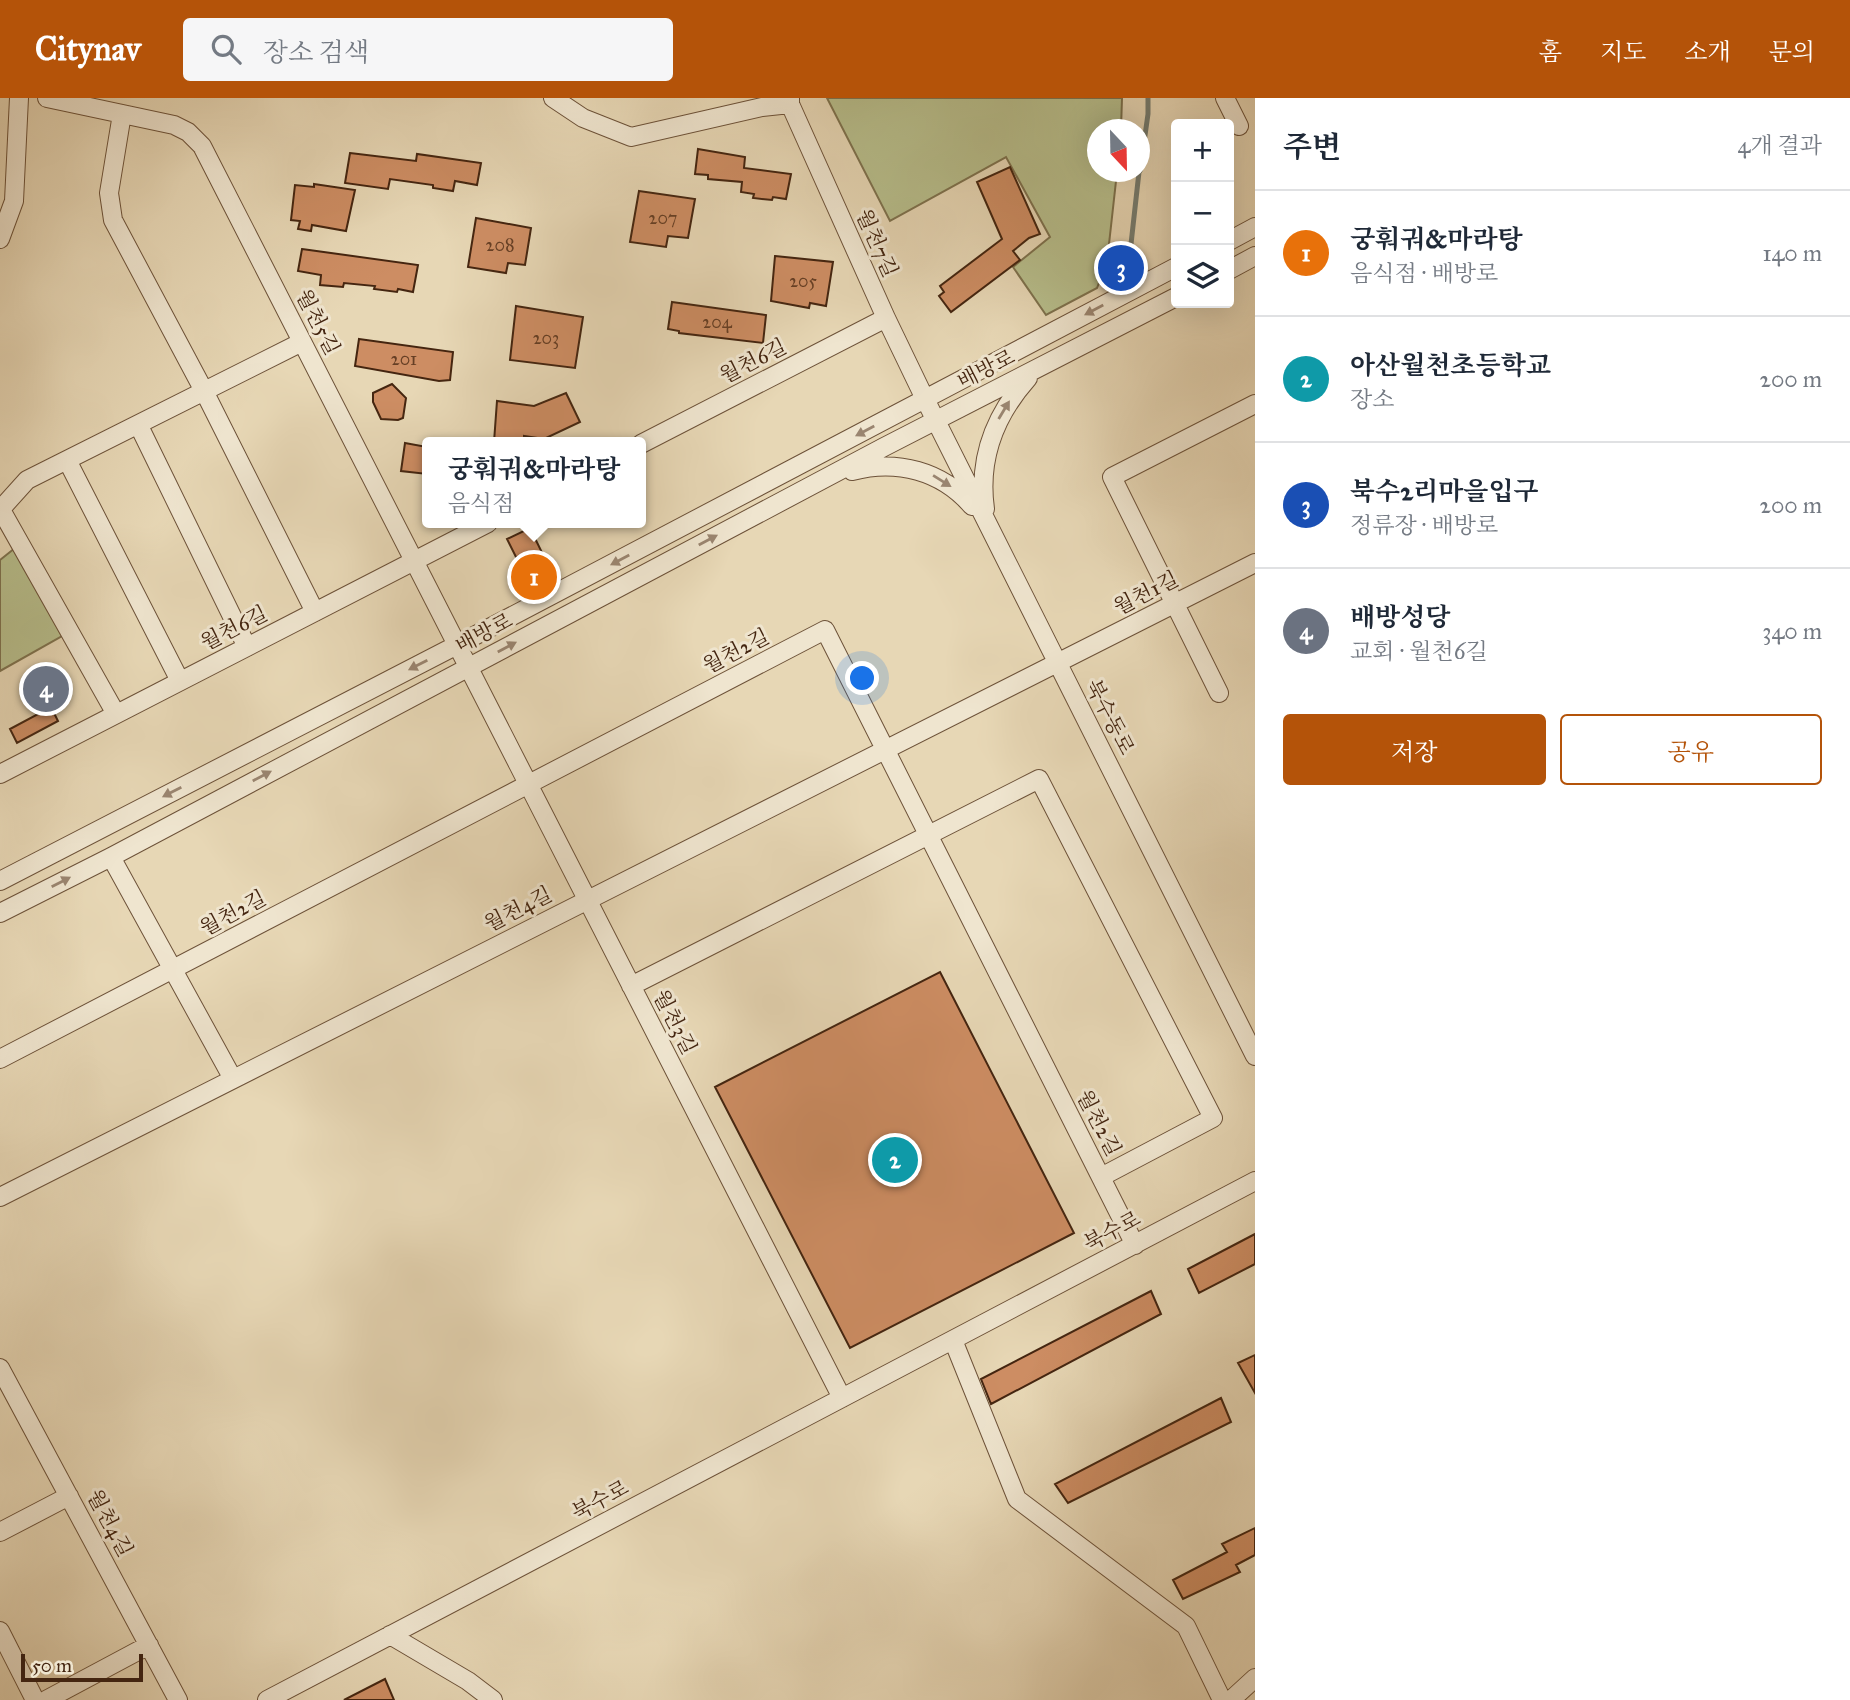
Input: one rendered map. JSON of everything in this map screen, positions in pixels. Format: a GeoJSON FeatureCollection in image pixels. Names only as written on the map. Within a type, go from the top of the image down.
{"type":"FeatureCollection","features":[{"type":"Feature","properties":{"kind":"street"},"geometry":{"type":"LineString","coordinates":[[0,239],[14,201],[19,98]]}},
{"type":"Feature","properties":{"kind":"street","name":"월천5길"},"geometry":{"type":"LineString","coordinates":[[47,98],[174,125],[188,132],[202,146],[468,667]]}},
{"type":"Feature","properties":{"kind":"street"},"geometry":{"type":"LineString","coordinates":[[553,98],[583,118],[631,137],[790,101]]}},
{"type":"Feature","properties":{"kind":"street"},"geometry":{"type":"LineString","coordinates":[[1226,98],[1241,125]]}},
{"type":"Feature","properties":{"kind":"street","name":"월천7길"},"geometry":{"type":"LineString","coordinates":[[790,101],[925,399]]}},
{"type":"Feature","properties":{"kind":"street"},"geometry":{"type":"LineString","coordinates":[[122,114],[109,193],[113,220],[204,391],[315,612]]}},
{"type":"Feature","properties":{"kind":"street"},"geometry":{"type":"LineString","coordinates":[[1234,238],[1255,227]]}},
{"type":"Feature","properties":{"kind":"street"},"geometry":{"type":"LineString","coordinates":[[1234,267],[1255,256]]}},
{"type":"Feature","properties":{"kind":"street","name":"배방로"},"geometry":{"type":"LineString","coordinates":[[0,880],[457,645],[1171,270]]}},
{"type":"Feature","properties":{"kind":"street","name":"배방로"},"geometry":{"type":"LineString","coordinates":[[0,913],[1171,300]]}},
{"type":"Feature","properties":{"kind":"street","name":"월천6길"},"geometry":{"type":"LineString","coordinates":[[646,441],[886,318]]}},
{"type":"Feature","properties":{"kind":"street"},"geometry":{"type":"LineString","coordinates":[[117,714],[0,509],[27,480],[302,342]]}},
{"type":"Feature","properties":{"kind":"street"},"geometry":{"type":"LineString","coordinates":[[987,523],[982,490],[985,457],[995,425],[1013,395],[1037,369]]}},
{"type":"Feature","properties":{"kind":"street","name":"북수동로"},"geometry":{"type":"LineString","coordinates":[[925,399],[1255,1056]]}},
{"type":"Feature","properties":{"kind":"street"},"geometry":{"type":"LineString","coordinates":[[1219,693],[1112,477],[1255,404]]}},
{"type":"Feature","properties":{"kind":"street"},"geometry":{"type":"LineString","coordinates":[[139,426],[247,647]]}},
{"type":"Feature","properties":{"kind":"street"},"geometry":{"type":"LineString","coordinates":[[67,460],[180,681]]}},
{"type":"Feature","properties":{"kind":"street"},"geometry":{"type":"LineString","coordinates":[[829,477],[868,467],[903,467],[933,475],[961,493],[987,523]]}},
{"type":"Feature","properties":{"kind":"street","name":"월천6길"},"geometry":{"type":"LineString","coordinates":[[0,774],[478,528]]}},
{"type":"Feature","properties":{"kind":"street","name":"월천1길"},"geometry":{"type":"LineString","coordinates":[[1057,663],[1255,563]]}},
{"type":"Feature","properties":{"kind":"street","name":"월천2길"},"geometry":{"type":"LineString","coordinates":[[0,1059],[825,630],[1135,1245]]}},
{"type":"Feature","properties":{"kind":"street","name":"월천4길"},"geometry":{"type":"LineString","coordinates":[[0,1197],[1057,663]]}},
{"type":"Feature","properties":{"kind":"street","name":"월천3길"},"geometry":{"type":"LineString","coordinates":[[468,667],[842,1398]]}},
{"type":"Feature","properties":{"kind":"street"},"geometry":{"type":"LineString","coordinates":[[631,986],[1039,779],[1213,1118],[1101,1177]]}},
{"type":"Feature","properties":{"kind":"street"},"geometry":{"type":"LineString","coordinates":[[111,857],[233,1079]]}},
{"type":"Feature","properties":{"kind":"street","name":"북수로"},"geometry":{"type":"LineString","coordinates":[[267,1700],[1255,1181]]}},
{"type":"Feature","properties":{"kind":"street"},"geometry":{"type":"LineString","coordinates":[[953,1340],[1017,1499],[1186,1626],[1222,1700]]}},
{"type":"Feature","properties":{"kind":"street","name":"월천4길"},"geometry":{"type":"LineString","coordinates":[[0,1368],[178,1700]]}},
{"type":"Feature","properties":{"kind":"street"},"geometry":{"type":"LineString","coordinates":[[0,1532],[69,1496]]}},
{"type":"Feature","properties":{"kind":"street"},"geometry":{"type":"LineString","coordinates":[[0,1631],[35,1700]]}},
{"type":"Feature","properties":{"kind":"street"},"geometry":{"type":"LineString","coordinates":[[390,1635],[468,1681],[493,1700]]}},
{"type":"Feature","properties":{"kind":"street"},"geometry":{"type":"LineString","coordinates":[[46,1700],[149,1645]]}},
{"type":"Feature","properties":{"kind":"street"},"geometry":{"type":"LineString","coordinates":[[1231,1700],[1255,1678]]}},
{"type":"Feature","properties":{"kind":"green space"},"geometry":{"type":"Polygon","coordinates":[[[827,98],[1122,98],[1121,119],[1087,119],[1087,182],[1116,182],[1107,262],[1097,288],[1046,315],[1013,267],[1050,237],[1006,157],[890,221],[827,98]]]}},
{"type":"Feature","properties":{"kind":"green space"},"geometry":{"type":"Polygon","coordinates":[[[15,548],[62,636],[0,671],[0,560],[15,548]]]}},
{"type":"Feature","properties":{"kind":"building"},"geometry":{"type":"Polygon","coordinates":[[[698,149],[745,157],[744,168],[791,174],[786,199],[753,198],[754,194],[741,192],[742,182],[708,179],[708,175],[695,174],[698,149]]]}},
{"type":"Feature","properties":{"kind":"building"},"geometry":{"type":"Polygon","coordinates":[[[350,153],[416,161],[417,154],[481,163],[477,185],[455,181],[453,191],[433,188],[433,185],[390,179],[388,189],[345,183],[350,153]]]}},
{"type":"Feature","properties":{"kind":"building"},"geometry":{"type":"Polygon","coordinates":[[[1010,167],[1040,234],[1029,238],[1013,251],[1020,260],[951,312],[939,296],[944,292],[940,286],[1002,239],[977,182],[1010,167]]]}},
{"type":"Feature","properties":{"kind":"building"},"geometry":{"type":"Polygon","coordinates":[[[314,184],[355,190],[346,231],[312,225],[311,231],[298,229],[300,221],[291,220],[295,185],[314,187],[314,184]]]}},
{"type":"Feature","properties":{"kind":"building"},"geometry":{"type":"Polygon","coordinates":[[[639,191],[695,199],[688,238],[668,236],[666,247],[630,242],[639,191]]]}},
{"type":"Feature","properties":{"kind":"building"},"geometry":{"type":"Polygon","coordinates":[[[476,218],[531,228],[525,265],[508,263],[506,273],[468,267],[476,218]]]}},
{"type":"Feature","properties":{"kind":"building"},"geometry":{"type":"Polygon","coordinates":[[[302,249],[418,265],[413,292],[344,283],[343,287],[320,285],[321,275],[298,271],[302,249]]]}},
{"type":"Feature","properties":{"kind":"building"},"geometry":{"type":"Polygon","coordinates":[[[775,256],[833,262],[826,306],[810,303],[809,308],[771,301],[775,256]]]}},
{"type":"Feature","properties":{"kind":"building"},"geometry":{"type":"Polygon","coordinates":[[[672,302],[766,315],[763,343],[679,333],[668,329],[672,302]]]}},
{"type":"Feature","properties":{"kind":"building"},"geometry":{"type":"Polygon","coordinates":[[[516,306],[583,317],[575,368],[510,360],[516,306]]]}},
{"type":"Feature","properties":{"kind":"building"},"geometry":{"type":"Polygon","coordinates":[[[359,339],[453,352],[450,380],[439,381],[355,366],[359,339]]]}},
{"type":"Feature","properties":{"kind":"building"},"geometry":{"type":"Polygon","coordinates":[[[392,384],[406,398],[403,418],[381,419],[373,402],[373,393],[392,384]]]}},
{"type":"Feature","properties":{"kind":"building"},"geometry":{"type":"Polygon","coordinates":[[[566,393],[580,422],[548,437],[494,437],[497,401],[534,406],[566,393]]]}},
{"type":"Feature","properties":{"kind":"building"},"geometry":{"type":"Polygon","coordinates":[[[405,443],[422,446],[422,473],[401,471],[405,443]]]}},
{"type":"Feature","properties":{"kind":"building"},"geometry":{"type":"Polygon","coordinates":[[[530,528],[548,565],[525,575],[507,539],[530,528]]]}},
{"type":"Feature","properties":{"kind":"building"},"geometry":{"type":"Polygon","coordinates":[[[51,707],[58,721],[17,743],[10,729],[51,707]]]}},
{"type":"Feature","properties":{"kind":"building"},"geometry":{"type":"Polygon","coordinates":[[[940,972],[1074,1233],[850,1348],[715,1087],[940,972]]]}},
{"type":"Feature","properties":{"kind":"building"},"geometry":{"type":"Polygon","coordinates":[[[1255,1234],[1255,1264],[1199,1293],[1188,1269],[1255,1234]]]}},
{"type":"Feature","properties":{"kind":"building"},"geometry":{"type":"Polygon","coordinates":[[[1151,1291],[1161,1314],[991,1404],[981,1379],[1151,1291]]]}},
{"type":"Feature","properties":{"kind":"building"},"geometry":{"type":"Polygon","coordinates":[[[1255,1355],[1255,1393],[1238,1363],[1255,1355]]]}},
{"type":"Feature","properties":{"kind":"building"},"geometry":{"type":"Polygon","coordinates":[[[1221,1398],[1231,1422],[1068,1503],[1055,1484],[1221,1398]]]}},
{"type":"Feature","properties":{"kind":"building"},"geometry":{"type":"Polygon","coordinates":[[[1255,1528],[1255,1555],[1236,1565],[1240,1572],[1183,1599],[1173,1580],[1227,1552],[1222,1544],[1255,1528]]]}},
{"type":"Feature","properties":{"kind":"building"},"geometry":{"type":"Polygon","coordinates":[[[385,1679],[394,1700],[344,1700],[385,1679]]]}},
{"type":"Feature","properties":{"kind":"waterway"},"geometry":{"type":"LineString","coordinates":[[1147,119],[1148,98]]}},
{"type":"Feature","properties":{"kind":"waterway"},"geometry":{"type":"LineString","coordinates":[[1130,253],[1138,182]]}},
{"type":"Feature","properties":{"kind":"place","name":"북수2리마을입구"},"geometry":{"type":"Point","coordinates":[1121,268]}},
{"type":"Feature","properties":{"kind":"place","name":"궁훠궈&마라탕"},"geometry":{"type":"Point","coordinates":[534,577]}},
{"type":"Feature","properties":{"kind":"place","name":"배방성당"},"geometry":{"type":"Point","coordinates":[46,689]}},
{"type":"Feature","properties":{"kind":"place","name":"아산월천초등학교"},"geometry":{"type":"Point","coordinates":[895,1160]}}]}
